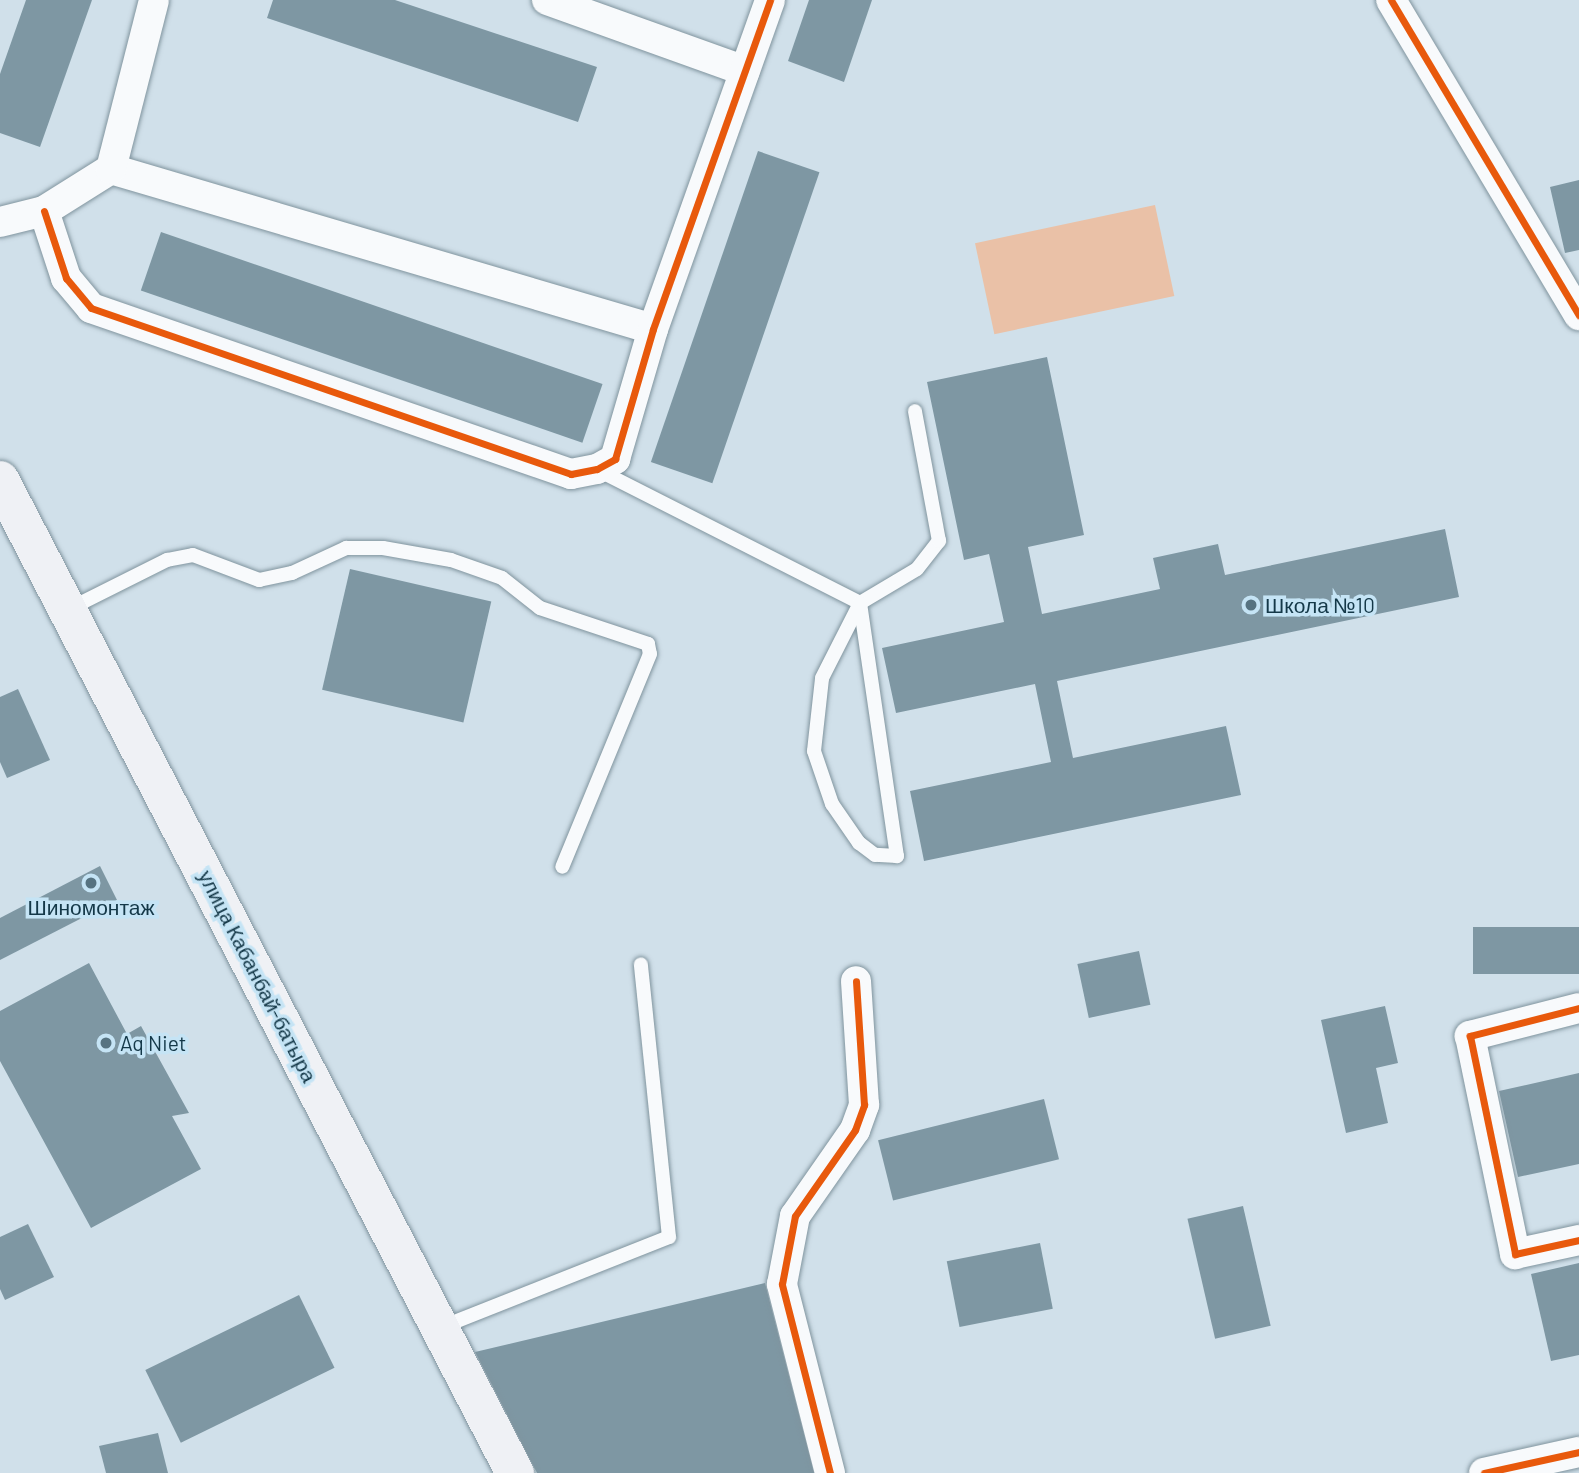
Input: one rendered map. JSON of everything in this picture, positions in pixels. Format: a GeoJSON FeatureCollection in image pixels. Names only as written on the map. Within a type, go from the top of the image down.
{"type":"FeatureCollection","features":[{"type":"Feature","properties":{"kind":"main road","name":"улица Кабанбай-батыра"},"geometry":{"type":"LineString","coordinates":[[0,480],[515,1473]]}},
{"type":"Feature","properties":{"kind":"street"},"geometry":{"type":"LineString","coordinates":[[0,222],[44,211],[111,169],[154,0]]}},
{"type":"Feature","properties":{"kind":"street"},"geometry":{"type":"LineString","coordinates":[[547,0],[745,71]]}},
{"type":"Feature","properties":{"kind":"street"},"geometry":{"type":"LineString","coordinates":[[44,211],[66,278],[91,308],[571,474],[597,470],[615,458],[653,329],[770,0]]}},
{"type":"Feature","properties":{"kind":"street"},"geometry":{"type":"LineString","coordinates":[[1391,0],[1579,315]]}},
{"type":"Feature","properties":{"kind":"street"},"geometry":{"type":"LineString","coordinates":[[111,169],[653,329]]}},
{"type":"Feature","properties":{"kind":"street"},"geometry":{"type":"LineString","coordinates":[[830,1473],[782,1284],[795,1216],[855,1130],[864,1105],[856,981]]}},
{"type":"Feature","properties":{"kind":"street"},"geometry":{"type":"LineString","coordinates":[[1579,1008],[1471,1036],[1515,1254],[1579,1240]]}},
{"type":"Feature","properties":{"kind":"street"},"geometry":{"type":"LineString","coordinates":[[1484,1473],[1579,1452]]}},
{"type":"Feature","properties":{"kind":"lane"},"geometry":{"type":"LineString","coordinates":[[860,603],[897,856],[875,855],[859,843],[832,804],[814,751],[822,678],[860,603],[917,569],[939,541],[915,411]]}},
{"type":"Feature","properties":{"kind":"lane"},"geometry":{"type":"LineString","coordinates":[[597,470],[860,603]]}},
{"type":"Feature","properties":{"kind":"lane"},"geometry":{"type":"LineString","coordinates":[[67,610],[167,560],[193,555],[259,580],[292,573],[346,548],[383,548],[451,560],[502,578],[540,608],[648,644],[650,654],[562,867]]}},
{"type":"Feature","properties":{"kind":"lane"},"geometry":{"type":"LineString","coordinates":[[440,1328],[669,1237],[641,964]]}},
{"type":"Feature","properties":{"kind":"shaded area"},"geometry":{"type":"Polygon","coordinates":[[[1155,205],[1174,296],[994,334],[975,243],[1155,205]]]}},
{"type":"Feature","properties":{"kind":"building"},"geometry":{"type":"Polygon","coordinates":[[[26,0],[92,0],[40,147],[0,133],[0,74],[26,0]]]}},
{"type":"Feature","properties":{"kind":"building"},"geometry":{"type":"Polygon","coordinates":[[[273,0],[395,0],[597,67],[578,122],[267,18],[273,0]]]}},
{"type":"Feature","properties":{"kind":"building"},"geometry":{"type":"Polygon","coordinates":[[[809,0],[872,0],[844,82],[788,61],[809,0]]]}},
{"type":"Feature","properties":{"kind":"building"},"geometry":{"type":"Polygon","coordinates":[[[758,151],[819,172],[712,483],[651,462],[758,151]]]}},
{"type":"Feature","properties":{"kind":"building"},"geometry":{"type":"Polygon","coordinates":[[[1579,180],[1579,250],[1565,253],[1550,187],[1579,180]]]}},
{"type":"Feature","properties":{"kind":"building"},"geometry":{"type":"Polygon","coordinates":[[[161,232],[603,384],[582,443],[141,291],[161,232]]]}},
{"type":"Feature","properties":{"kind":"building","name":"Школа №10"},"geometry":{"type":"Polygon","coordinates":[[[1047,357],[1084,535],[1028,547],[1042,614],[1160,589],[1153,558],[1218,544],[1225,575],[1445,529],[1459,597],[1057,681],[1073,758],[1226,726],[1241,795],[924,861],[910,791],[1051,762],[1035,684],[896,713],[882,648],[1004,622],[989,554],[964,560],[927,382],[1047,357]]]}},
{"type":"Feature","properties":{"kind":"building"},"geometry":{"type":"Polygon","coordinates":[[[350,569],[491,602],[463,722],[322,690],[350,569]]]}},
{"type":"Feature","properties":{"kind":"building"},"geometry":{"type":"Polygon","coordinates":[[[18,689],[50,760],[7,778],[0,762],[0,697],[18,689]]]}},
{"type":"Feature","properties":{"kind":"building"},"geometry":{"type":"Polygon","coordinates":[[[100,866],[117,900],[0,960],[0,918],[100,866]]]}},
{"type":"Feature","properties":{"kind":"building"},"geometry":{"type":"Polygon","coordinates":[[[1473,927],[1579,927],[1579,974],[1473,974],[1473,927]]]}},
{"type":"Feature","properties":{"kind":"building"},"geometry":{"type":"Polygon","coordinates":[[[1139,951],[1150,1005],[1089,1018],[1077,964],[1139,951]]]}},
{"type":"Feature","properties":{"kind":"building"},"geometry":{"type":"Polygon","coordinates":[[[89,963],[127,1034],[141,1026],[189,1113],[172,1116],[201,1169],[91,1228],[0,1061],[0,1011],[89,963]]]}},
{"type":"Feature","properties":{"kind":"building"},"geometry":{"type":"Polygon","coordinates":[[[1385,1006],[1398,1063],[1376,1068],[1388,1123],[1346,1133],[1321,1020],[1385,1006]]]}},
{"type":"Feature","properties":{"kind":"building"},"geometry":{"type":"Polygon","coordinates":[[[1579,1073],[1579,1164],[1518,1177],[1499,1091],[1579,1073]]]}},
{"type":"Feature","properties":{"kind":"building"},"geometry":{"type":"Polygon","coordinates":[[[1044,1099],[1059,1159],[893,1201],[878,1140],[1044,1099]]]}},
{"type":"Feature","properties":{"kind":"building"},"geometry":{"type":"Polygon","coordinates":[[[1243,1206],[1271,1326],[1215,1339],[1187,1219],[1243,1206]]]}},
{"type":"Feature","properties":{"kind":"building"},"geometry":{"type":"Polygon","coordinates":[[[28,1224],[54,1277],[5,1300],[0,1289],[0,1237],[28,1224]]]}},
{"type":"Feature","properties":{"kind":"building"},"geometry":{"type":"Polygon","coordinates":[[[1040,1243],[1053,1309],[960,1327],[947,1261],[1040,1243]]]}},
{"type":"Feature","properties":{"kind":"building"},"geometry":{"type":"Polygon","coordinates":[[[1579,1263],[1579,1355],[1551,1361],[1531,1274],[1579,1263]]]}},
{"type":"Feature","properties":{"kind":"building"},"geometry":{"type":"Polygon","coordinates":[[[765,1283],[814,1473],[537,1473],[475,1352],[765,1283]]]}},
{"type":"Feature","properties":{"kind":"building"},"geometry":{"type":"Polygon","coordinates":[[[299,1295],[335,1368],[181,1443],[145,1370],[299,1295]]]}},
{"type":"Feature","properties":{"kind":"building"},"geometry":{"type":"Polygon","coordinates":[[[158,1433],[168,1473],[106,1473],[99,1446],[158,1433]]]}},
{"type":"Feature","properties":{"kind":"cycle path"},"geometry":{"type":"LineString","coordinates":[[44,211],[66,278],[91,308],[571,474],[597,469],[615,459],[653,329],[770,0]]}},
{"type":"Feature","properties":{"kind":"cycle path"},"geometry":{"type":"LineString","coordinates":[[1391,0],[1579,315]]}},
{"type":"Feature","properties":{"kind":"cycle path"},"geometry":{"type":"LineString","coordinates":[[830,1473],[782,1284],[795,1216],[855,1130],[864,1105],[856,981]]}},
{"type":"Feature","properties":{"kind":"cycle path"},"geometry":{"type":"LineString","coordinates":[[1579,1008],[1470,1036],[1515,1254],[1579,1240]]}},
{"type":"Feature","properties":{"kind":"cycle path"},"geometry":{"type":"LineString","coordinates":[[1484,1473],[1579,1452]]}},
{"type":"Feature","properties":{"kind":"place","name":"Школа №10"},"geometry":{"type":"Point","coordinates":[1251,605]}},
{"type":"Feature","properties":{"kind":"place","name":"Шиномонтаж"},"geometry":{"type":"Point","coordinates":[91,883]}},
{"type":"Feature","properties":{"kind":"place","name":"Aq Niet"},"geometry":{"type":"Point","coordinates":[106,1043]}}]}
